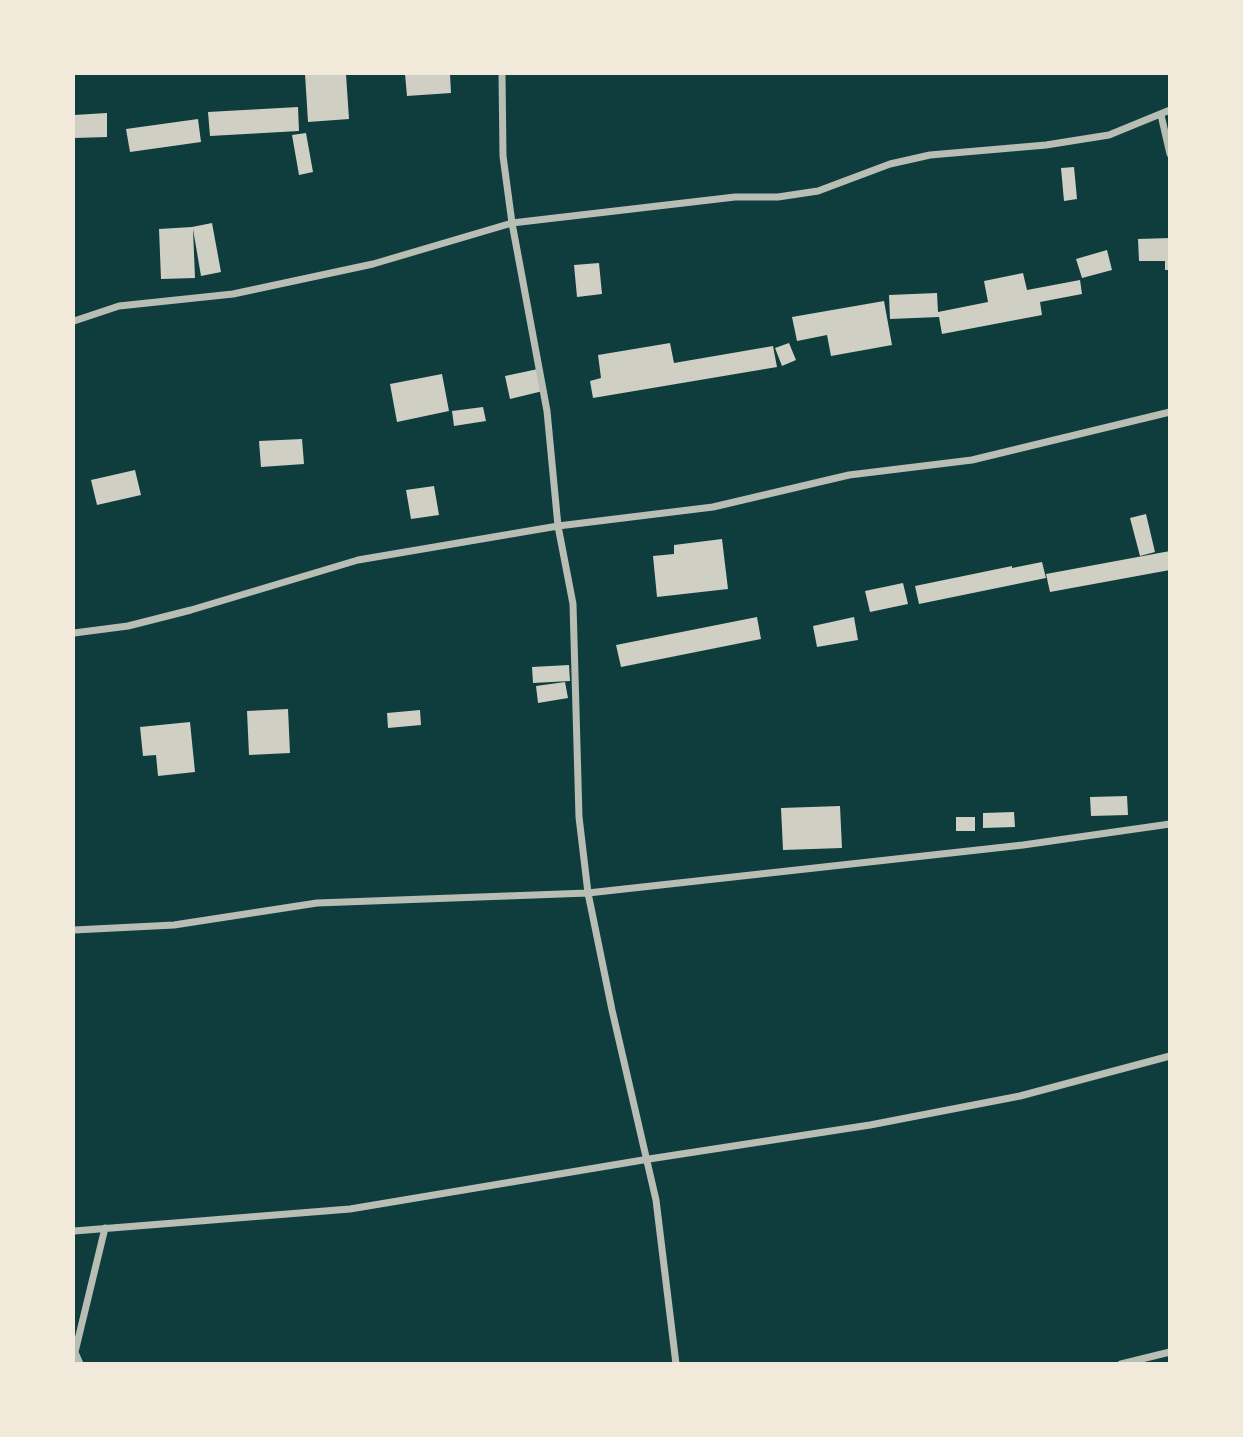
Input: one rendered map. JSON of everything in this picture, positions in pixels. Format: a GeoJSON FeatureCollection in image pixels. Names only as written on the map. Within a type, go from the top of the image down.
{"type":"FeatureCollection","features":[{"type":"Feature","properties":{"kind":"street"},"geometry":{"type":"LineString","coordinates":[[502,74],[503,156],[512,223],[547,411],[558,526],[573,604],[579,817],[588,893],[612,1010],[649,1159],[676,1363]]}},
{"type":"Feature","properties":{"kind":"street"},"geometry":{"type":"LineString","coordinates":[[74,321],[119,306],[233,294],[373,264],[512,223],[734,197],[778,197],[818,191],[890,164],[930,155],[1046,145],[1109,135],[1170,110]]}},
{"type":"Feature","properties":{"kind":"street"},"geometry":{"type":"LineString","coordinates":[[1161,114],[1170,154]]}},
{"type":"Feature","properties":{"kind":"street"},"geometry":{"type":"LineString","coordinates":[[74,633],[128,625],[191,610],[358,560],[558,526],[713,507],[849,475],[972,460],[1170,412]]}},
{"type":"Feature","properties":{"kind":"street"},"geometry":{"type":"LineString","coordinates":[[74,930],[174,925],[317,903],[588,893],[1023,845],[1170,824]]}},
{"type":"Feature","properties":{"kind":"street"},"geometry":{"type":"LineString","coordinates":[[74,1231],[350,1209],[870,1125],[1020,1096],[1170,1056]]}},
{"type":"Feature","properties":{"kind":"street"},"geometry":{"type":"LineString","coordinates":[[80,1363],[74,1351],[105,1228]]}},
{"type":"Feature","properties":{"kind":"street"},"geometry":{"type":"LineString","coordinates":[[1121,1363],[1170,1352]]}},
{"type":"Feature","properties":{"kind":"building"},"geometry":{"type":"Polygon","coordinates":[[[305,74],[346,74],[349,119],[308,122],[305,74]]]}},
{"type":"Feature","properties":{"kind":"building"},"geometry":{"type":"Polygon","coordinates":[[[405,74],[450,74],[451,93],[407,96],[405,74]]]}},
{"type":"Feature","properties":{"kind":"building"},"geometry":{"type":"Polygon","coordinates":[[[298,107],[299,131],[210,136],[208,112],[298,107]]]}},
{"type":"Feature","properties":{"kind":"building"},"geometry":{"type":"Polygon","coordinates":[[[107,113],[107,137],[74,138],[74,115],[107,113]]]}},
{"type":"Feature","properties":{"kind":"building"},"geometry":{"type":"Polygon","coordinates":[[[198,119],[201,142],[130,152],[126,129],[198,119]]]}},
{"type":"Feature","properties":{"kind":"building"},"geometry":{"type":"Polygon","coordinates":[[[306,133],[313,172],[299,175],[292,135],[306,133]]]}},
{"type":"Feature","properties":{"kind":"building"},"geometry":{"type":"Polygon","coordinates":[[[1074,167],[1077,199],[1064,201],[1061,168],[1074,167]]]}},
{"type":"Feature","properties":{"kind":"building"},"geometry":{"type":"Polygon","coordinates":[[[212,223],[221,272],[201,276],[193,229],[195,278],[161,279],[159,229],[212,223]]]}},
{"type":"Feature","properties":{"kind":"building"},"geometry":{"type":"Polygon","coordinates":[[[1170,238],[1170,270],[1165,270],[1165,261],[1139,261],[1138,239],[1170,238]]]}},
{"type":"Feature","properties":{"kind":"building"},"geometry":{"type":"Polygon","coordinates":[[[1107,250],[1112,270],[1082,278],[1076,259],[1107,250]]]}},
{"type":"Feature","properties":{"kind":"building"},"geometry":{"type":"Polygon","coordinates":[[[599,263],[602,294],[577,297],[574,265],[599,263]]]}},
{"type":"Feature","properties":{"kind":"building"},"geometry":{"type":"Polygon","coordinates":[[[1023,273],[1027,290],[1080,280],[1082,294],[1040,302],[1042,315],[942,334],[939,317],[890,319],[889,295],[937,293],[938,312],[988,302],[984,281],[1023,273]]]}},
{"type":"Feature","properties":{"kind":"building"},"geometry":{"type":"Polygon","coordinates":[[[884,301],[892,345],[831,356],[827,335],[797,341],[792,317],[884,301]]]}},
{"type":"Feature","properties":{"kind":"building"},"geometry":{"type":"Polygon","coordinates":[[[670,343],[674,363],[773,346],[777,367],[593,398],[590,381],[601,378],[598,355],[670,343]]]}},
{"type":"Feature","properties":{"kind":"building"},"geometry":{"type":"Polygon","coordinates":[[[789,343],[796,360],[782,366],[775,348],[789,343]]]}},
{"type":"Feature","properties":{"kind":"building"},"geometry":{"type":"Polygon","coordinates":[[[538,369],[543,391],[510,399],[505,376],[538,369]]]}},
{"type":"Feature","properties":{"kind":"building"},"geometry":{"type":"Polygon","coordinates":[[[442,374],[449,411],[397,422],[390,384],[442,374]]]}},
{"type":"Feature","properties":{"kind":"building"},"geometry":{"type":"Polygon","coordinates":[[[483,407],[486,421],[454,426],[452,411],[483,407]]]}},
{"type":"Feature","properties":{"kind":"building"},"geometry":{"type":"Polygon","coordinates":[[[302,439],[304,464],[261,467],[259,441],[302,439]]]}},
{"type":"Feature","properties":{"kind":"building"},"geometry":{"type":"Polygon","coordinates":[[[135,470],[141,495],[97,505],[91,480],[135,470]]]}},
{"type":"Feature","properties":{"kind":"building"},"geometry":{"type":"Polygon","coordinates":[[[434,486],[439,515],[411,519],[406,490],[434,486]]]}},
{"type":"Feature","properties":{"kind":"building"},"geometry":{"type":"Polygon","coordinates":[[[1146,514],[1155,552],[1140,556],[1130,518],[1146,514]]]}},
{"type":"Feature","properties":{"kind":"building"},"geometry":{"type":"Polygon","coordinates":[[[722,539],[728,589],[657,597],[653,556],[674,554],[674,545],[722,539]]]}},
{"type":"Feature","properties":{"kind":"building"},"geometry":{"type":"Polygon","coordinates":[[[1170,551],[1170,570],[1050,592],[1046,574],[1170,551]]]}},
{"type":"Feature","properties":{"kind":"building"},"geometry":{"type":"Polygon","coordinates":[[[1042,562],[1046,578],[919,604],[915,586],[1042,562]]]}},
{"type":"Feature","properties":{"kind":"building"},"geometry":{"type":"Polygon","coordinates":[[[903,583],[908,604],[870,612],[865,591],[903,583]]]}},
{"type":"Feature","properties":{"kind":"building"},"geometry":{"type":"Polygon","coordinates":[[[757,617],[761,639],[621,667],[616,645],[757,617]]]}},
{"type":"Feature","properties":{"kind":"building"},"geometry":{"type":"Polygon","coordinates":[[[854,617],[858,640],[817,647],[813,626],[854,617]]]}},
{"type":"Feature","properties":{"kind":"building"},"geometry":{"type":"Polygon","coordinates":[[[569,665],[570,681],[533,683],[532,667],[569,665]]]}},
{"type":"Feature","properties":{"kind":"building"},"geometry":{"type":"Polygon","coordinates":[[[565,682],[568,698],[538,703],[536,686],[565,682]]]}},
{"type":"Feature","properties":{"kind":"building"},"geometry":{"type":"Polygon","coordinates":[[[288,709],[290,753],[249,755],[247,711],[288,709]]]}},
{"type":"Feature","properties":{"kind":"building"},"geometry":{"type":"Polygon","coordinates":[[[420,710],[421,725],[388,728],[387,713],[420,710]]]}},
{"type":"Feature","properties":{"kind":"building"},"geometry":{"type":"Polygon","coordinates":[[[190,722],[195,772],[158,776],[156,755],[143,756],[140,727],[190,722]]]}},
{"type":"Feature","properties":{"kind":"building"},"geometry":{"type":"Polygon","coordinates":[[[1127,796],[1128,815],[1091,816],[1090,797],[1127,796]]]}},
{"type":"Feature","properties":{"kind":"building"},"geometry":{"type":"Polygon","coordinates":[[[840,806],[842,848],[783,850],[781,808],[840,806]]]}},
{"type":"Feature","properties":{"kind":"building"},"geometry":{"type":"Polygon","coordinates":[[[1014,812],[1015,827],[983,828],[983,813],[1014,812]]]}},
{"type":"Feature","properties":{"kind":"building"},"geometry":{"type":"Polygon","coordinates":[[[956,817],[975,817],[975,831],[956,831],[956,817]]]}}]}
